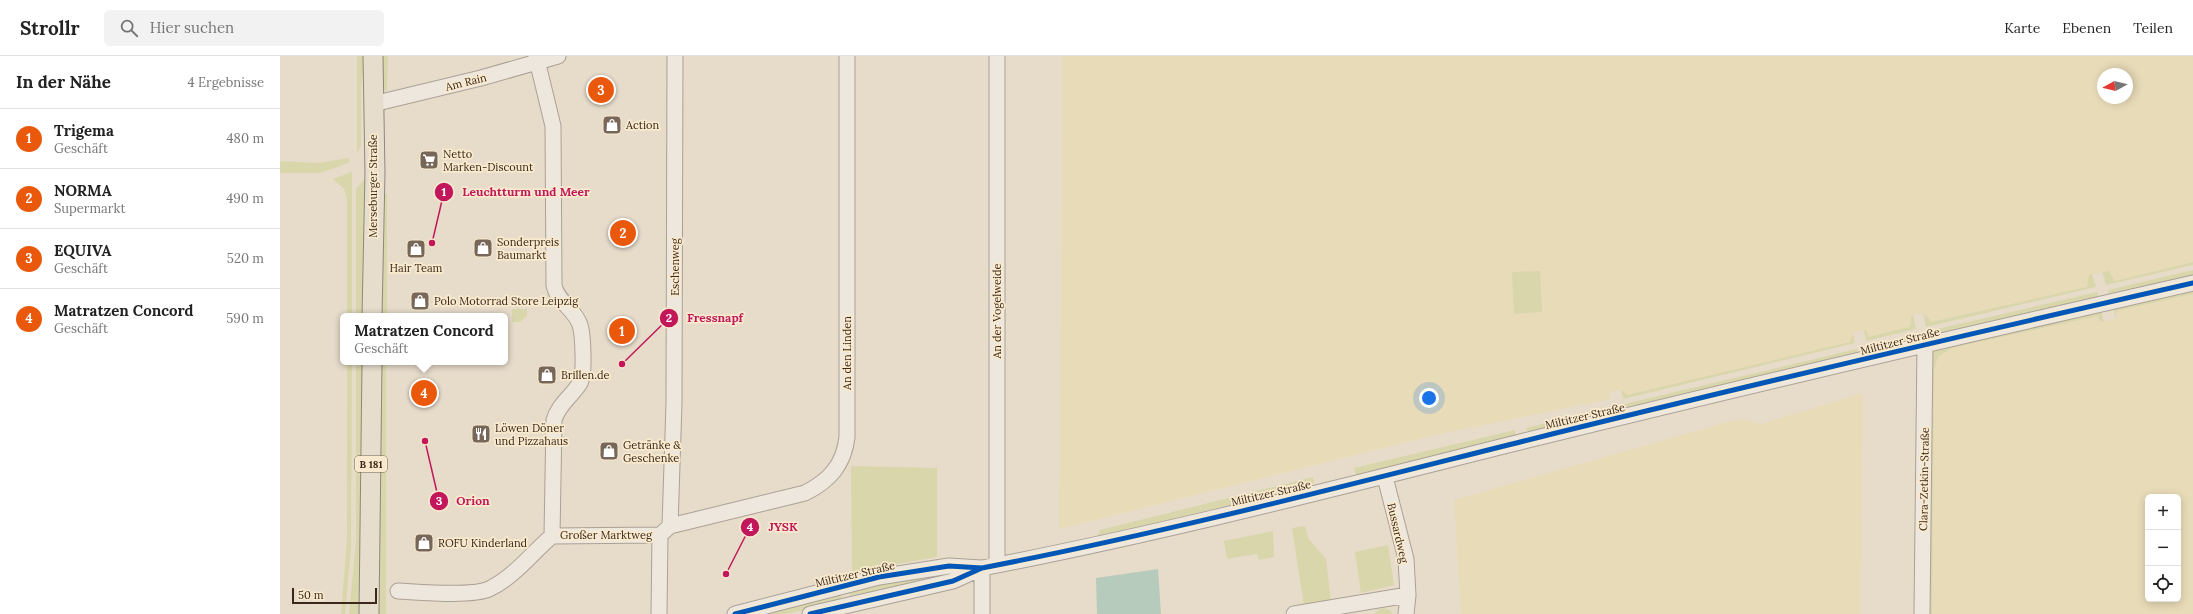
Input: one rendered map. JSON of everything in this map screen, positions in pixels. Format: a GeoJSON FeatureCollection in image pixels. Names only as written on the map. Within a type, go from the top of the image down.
{"type":"FeatureCollection","features":[{"type":"Feature","properties":{"kind":"main road","name":"Merseburger Straße"},"geometry":{"type":"LineString","coordinates":[[372,313],[375,173],[373,56]]}},
{"type":"Feature","properties":{"kind":"main road","name":"B 181"},"geometry":{"type":"LineString","coordinates":[[369,614],[372,365]]}},
{"type":"Feature","properties":{"kind":"street","name":"Am Rain"},"geometry":{"type":"LineString","coordinates":[[373,104],[536,60],[558,56]]}},
{"type":"Feature","properties":{"kind":"street","name":"Eschenweg"},"geometry":{"type":"LineString","coordinates":[[659,614],[674,416],[675,56]]}},
{"type":"Feature","properties":{"kind":"street","name":"An den Linden"},"geometry":{"type":"LineString","coordinates":[[665,530],[805,493],[820,485],[834,473],[843,457],[847,437],[847,56]]}},
{"type":"Feature","properties":{"kind":"street","name":"An der Vogelweide"},"geometry":{"type":"LineString","coordinates":[[997,56],[997,565]]}},
{"type":"Feature","properties":{"kind":"street","name":"Großer Marktweg"},"geometry":{"type":"LineString","coordinates":[[536,60],[547,97],[553,126],[555,294],[580,325],[582,339],[581,381],[559,409],[554,420],[552,536]]}},
{"type":"Feature","properties":{"kind":"street","name":"Miltitzer Straße"},"geometry":{"type":"LineString","coordinates":[[810,614],[952,580],[982,568],[1385,477],[1523,441],[2193,283]]}},
{"type":"Feature","properties":{"kind":"street","name":"Clara-Zetkin-Straße"},"geometry":{"type":"LineString","coordinates":[[1922,614],[1925,345]]}},
{"type":"Feature","properties":{"kind":"street","name":"Bussardweg"},"geometry":{"type":"LineString","coordinates":[[1385,477],[1406,559],[1408,595],[1406,614]]}},
{"type":"Feature","properties":{"kind":"street","name":"Großer Marktweg"},"geometry":{"type":"LineString","coordinates":[[398,591],[472,592],[487,590],[502,582],[552,536],[665,530]]}},
{"type":"Feature","properties":{"kind":"street","name":"Miltitzer Straße"},"geometry":{"type":"LineString","coordinates":[[734,614],[879,577],[949,566],[982,568]]}},
{"type":"Feature","properties":{"kind":"street"},"geometry":{"type":"LineString","coordinates":[[982,568],[982,614]]}},
{"type":"Feature","properties":{"kind":"street"},"geometry":{"type":"LineString","coordinates":[[1294,614],[1408,595]]}},
{"type":"Feature","properties":{"kind":"shaded area"},"geometry":{"type":"Polygon","coordinates":[[[357,56],[365,56],[361,88],[361,145],[357,154],[357,56]]]}},
{"type":"Feature","properties":{"kind":"shaded area"},"geometry":{"type":"Polygon","coordinates":[[[379,56],[388,56],[387,91],[381,87],[379,56]]]}},
{"type":"Feature","properties":{"kind":"shaded area"},"geometry":{"type":"Polygon","coordinates":[[[1063,56],[2193,56],[2193,262],[2114,281],[2109,271],[2090,275],[2087,287],[1931,322],[1925,313],[1913,315],[1911,317],[1911,324],[1909,327],[1868,337],[1864,330],[1853,333],[1850,342],[1627,395],[1621,389],[1609,393],[1610,399],[1431,436],[1059,529],[1063,56]]]}},
{"type":"Feature","properties":{"kind":"shaded area"},"geometry":{"type":"Polygon","coordinates":[[[349,158],[350,162],[319,173],[280,173],[280,161],[318,163],[349,158]]]}},
{"type":"Feature","properties":{"kind":"shaded area"},"geometry":{"type":"Polygon","coordinates":[[[352,172],[352,313],[347,313],[347,199],[344,189],[333,179],[352,172]]]}},
{"type":"Feature","properties":{"kind":"shaded area"},"geometry":{"type":"Polygon","coordinates":[[[365,178],[365,313],[356,313],[356,189],[365,178]]]}},
{"type":"Feature","properties":{"kind":"shaded area"},"geometry":{"type":"Polygon","coordinates":[[[384,194],[387,194],[387,313],[379,313],[380,212],[384,194]]]}},
{"type":"Feature","properties":{"kind":"shaded area"},"geometry":{"type":"Polygon","coordinates":[[[2193,262],[2193,265],[2106,285],[2102,272],[2109,271],[2115,281],[2193,262]]]}},
{"type":"Feature","properties":{"kind":"shaded area"},"geometry":{"type":"Polygon","coordinates":[[[2193,270],[2193,277],[2109,296],[2108,290],[2193,270]]]}},
{"type":"Feature","properties":{"kind":"shaded area"},"geometry":{"type":"Polygon","coordinates":[[[1540,271],[1542,312],[1514,314],[1512,272],[1540,271]]]}},
{"type":"Feature","properties":{"kind":"shaded area"},"geometry":{"type":"Polygon","coordinates":[[[2092,274],[2096,287],[1926,327],[1923,313],[1931,322],[2087,287],[2089,275],[2092,274]]]}},
{"type":"Feature","properties":{"kind":"shaded area"},"geometry":{"type":"Polygon","coordinates":[[[2193,289],[2193,294],[2117,311],[2115,319],[2114,307],[2193,289]]]}},
{"type":"Feature","properties":{"kind":"shaded area"},"geometry":{"type":"Polygon","coordinates":[[[2097,292],[2099,299],[1929,338],[1929,331],[2097,292]]]}},
{"type":"Feature","properties":{"kind":"shaded area"},"geometry":{"type":"Polygon","coordinates":[[[2193,294],[2193,614],[1932,614],[1934,369],[1938,357],[1952,348],[2098,316],[2100,321],[2104,322],[2117,318],[2117,311],[2193,294]]]}},
{"type":"Feature","properties":{"kind":"shaded area"},"geometry":{"type":"Polygon","coordinates":[[[512,309],[527,309],[527,316],[520,322],[512,322],[512,309]]]}},
{"type":"Feature","properties":{"kind":"shaded area"},"geometry":{"type":"Polygon","coordinates":[[[2101,310],[2104,322],[2100,321],[2098,316],[1952,348],[1938,357],[1934,369],[1932,614],[1925,614],[1931,354],[1934,350],[2101,310]]]}},
{"type":"Feature","properties":{"kind":"shaded area"},"geometry":{"type":"Polygon","coordinates":[[[1913,315],[1916,329],[1866,341],[1864,330],[1867,331],[1868,337],[1909,327],[1911,324],[1911,317],[1913,315]]]}},
{"type":"Feature","properties":{"kind":"shaded area"},"geometry":{"type":"Polygon","coordinates":[[[1853,333],[1855,343],[1623,399],[1621,389],[1627,395],[1850,342],[1853,333]]]}},
{"type":"Feature","properties":{"kind":"shaded area"},"geometry":{"type":"Polygon","coordinates":[[[1917,334],[1919,341],[1868,352],[1867,346],[1917,334]]]}},
{"type":"Feature","properties":{"kind":"shaded area"},"geometry":{"type":"Polygon","coordinates":[[[1857,349],[1858,355],[1626,409],[1624,404],[1857,349]]]}},
{"type":"Feature","properties":{"kind":"shaded area"},"geometry":{"type":"Polygon","coordinates":[[[347,365],[352,365],[351,548],[345,614],[341,614],[347,539],[347,365]]]}},
{"type":"Feature","properties":{"kind":"shaded area"},"geometry":{"type":"Polygon","coordinates":[[[356,365],[365,365],[363,558],[359,614],[349,614],[356,541],[356,365]]]}},
{"type":"Feature","properties":{"kind":"shaded area"},"geometry":{"type":"Polygon","coordinates":[[[379,365],[386,365],[386,614],[378,614],[379,365]]]}},
{"type":"Feature","properties":{"kind":"shaded area"},"geometry":{"type":"Polygon","coordinates":[[[1863,393],[1860,614],[1461,614],[1454,500],[1738,419],[1761,424],[1863,393]]]}},
{"type":"Feature","properties":{"kind":"shaded area"},"geometry":{"type":"Polygon","coordinates":[[[1614,406],[1615,411],[1530,434],[1526,428],[1614,406]]]}},
{"type":"Feature","properties":{"kind":"shaded area"},"geometry":{"type":"Polygon","coordinates":[[[1515,430],[1515,437],[1356,475],[1354,468],[1515,430]]]}},
{"type":"Feature","properties":{"kind":"shaded area"},"geometry":{"type":"Polygon","coordinates":[[[851,466],[937,468],[937,557],[852,572],[851,466]]]}},
{"type":"Feature","properties":{"kind":"shaded area"},"geometry":{"type":"Polygon","coordinates":[[[1313,477],[1314,483],[1235,504],[1097,537],[1100,530],[1313,477]]]}},
{"type":"Feature","properties":{"kind":"shaded area"},"geometry":{"type":"Polygon","coordinates":[[[1305,526],[1308,538],[1326,559],[1331,601],[1304,606],[1292,528],[1305,526]]]}},
{"type":"Feature","properties":{"kind":"shaded area"},"geometry":{"type":"Polygon","coordinates":[[[1273,531],[1274,557],[1259,560],[1257,554],[1227,559],[1224,541],[1273,531]]]}},
{"type":"Feature","properties":{"kind":"shaded area"},"geometry":{"type":"Polygon","coordinates":[[[1388,545],[1394,585],[1361,593],[1355,552],[1388,545]]]}},
{"type":"Feature","properties":{"kind":"shaded area"},"geometry":{"type":"Polygon","coordinates":[[[954,568],[956,577],[850,598],[850,590],[954,568]]]}},
{"type":"Feature","properties":{"kind":"shaded area"},"geometry":{"type":"Polygon","coordinates":[[[1158,569],[1161,614],[1097,614],[1096,578],[1158,569]]]}},
{"type":"Feature","properties":{"kind":"shaded area"},"geometry":{"type":"Polygon","coordinates":[[[841,592],[841,600],[787,614],[770,614],[788,606],[841,592]]]}},
{"type":"Feature","properties":{"kind":"shaded area"},"geometry":{"type":"Polygon","coordinates":[[[1384,608],[1390,610],[1393,614],[1374,614],[1379,609],[1384,608]]]}},
{"type":"Feature","properties":{"kind":"cycle path"},"geometry":{"type":"LineString","coordinates":[[810,614],[953,581],[982,568],[1118,540],[1186,524],[1691,400],[2193,283]]}},
{"type":"Feature","properties":{"kind":"cycle path"},"geometry":{"type":"LineString","coordinates":[[735,614],[879,577],[949,566],[982,568]]}},
{"type":"Feature","properties":{"kind":"place","name":"EQUIVA"},"geometry":{"type":"Point","coordinates":[601,90]}},
{"type":"Feature","properties":{"kind":"place","name":"Action"},"geometry":{"type":"Point","coordinates":[612,125]}},
{"type":"Feature","properties":{"kind":"place","name":"Netto Marken-Discount"},"geometry":{"type":"Point","coordinates":[429,160]}},
{"type":"Feature","properties":{"kind":"place","name":"NORMA"},"geometry":{"type":"Point","coordinates":[623,233]}},
{"type":"Feature","properties":{"kind":"place","name":"Leuchtturm und Meer"},"geometry":{"type":"Point","coordinates":[432,243]}},
{"type":"Feature","properties":{"kind":"place","name":"Sonderpreis Baumarkt"},"geometry":{"type":"Point","coordinates":[483,248]}},
{"type":"Feature","properties":{"kind":"place","name":"Hair Team"},"geometry":{"type":"Point","coordinates":[416,249]}},
{"type":"Feature","properties":{"kind":"place","name":"Polo Motorrad Store Leipzig"},"geometry":{"type":"Point","coordinates":[420,301]}},
{"type":"Feature","properties":{"kind":"place","name":"Trigema"},"geometry":{"type":"Point","coordinates":[622,331]}},
{"type":"Feature","properties":{"kind":"place","name":"Fressnapf"},"geometry":{"type":"Point","coordinates":[622,364]}},
{"type":"Feature","properties":{"kind":"place","name":"Brillen.de"},"geometry":{"type":"Point","coordinates":[547,375]}},
{"type":"Feature","properties":{"kind":"place","name":"Matratzen Concord"},"geometry":{"type":"Point","coordinates":[424,393]}},
{"type":"Feature","properties":{"kind":"place","name":"Löwen Döner und Pizzahaus"},"geometry":{"type":"Point","coordinates":[481,434]}},
{"type":"Feature","properties":{"kind":"place","name":"Orion"},"geometry":{"type":"Point","coordinates":[425,441]}},
{"type":"Feature","properties":{"kind":"place","name":"Getränke & Geschenke"},"geometry":{"type":"Point","coordinates":[609,451]}},
{"type":"Feature","properties":{"kind":"place","name":"ROFU Kinderland"},"geometry":{"type":"Point","coordinates":[424,543]}},
{"type":"Feature","properties":{"kind":"place","name":"JYSK"},"geometry":{"type":"Point","coordinates":[726,574]}}]}
